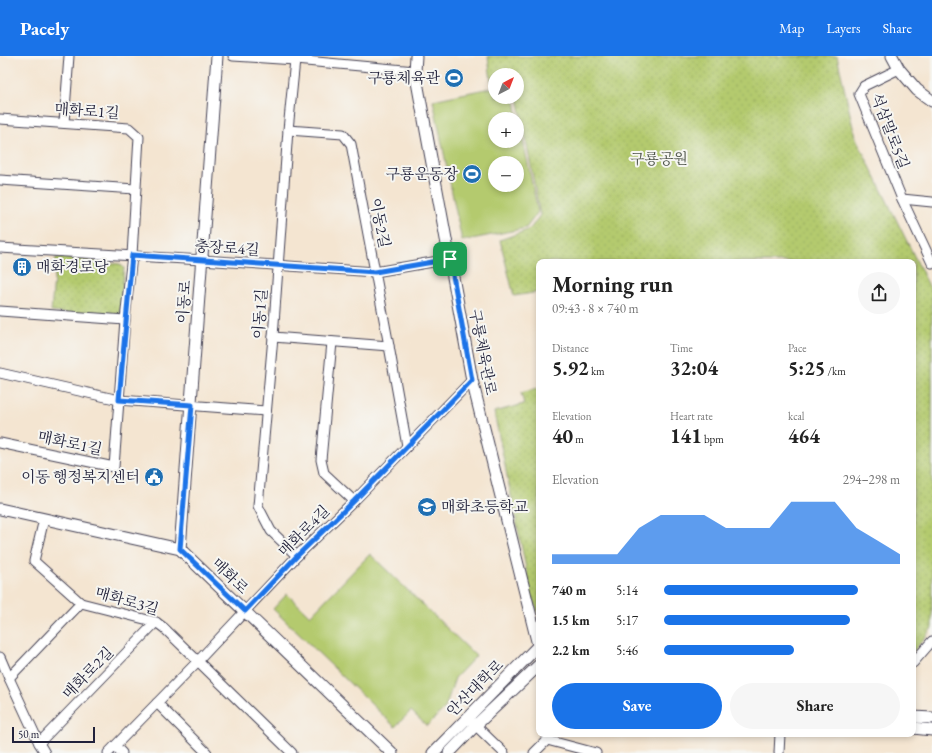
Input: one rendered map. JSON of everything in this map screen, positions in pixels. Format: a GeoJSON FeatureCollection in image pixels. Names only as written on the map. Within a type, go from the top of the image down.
{"type":"FeatureCollection","features":[{"type":"Feature","properties":{"kind":"street"},"geometry":{"type":"LineString","coordinates":[[64,123],[69,56]]}},
{"type":"Feature","properties":{"kind":"street","name":"이동로"},"geometry":{"type":"LineString","coordinates":[[180,549],[217,56]]}},
{"type":"Feature","properties":{"kind":"street"},"geometry":{"type":"LineString","coordinates":[[233,56],[415,71]]}},
{"type":"Feature","properties":{"kind":"street","name":"구룡체육관로"},"geometry":{"type":"LineString","coordinates":[[416,56],[415,71],[472,380],[536,635]]}},
{"type":"Feature","properties":{"kind":"street"},"geometry":{"type":"LineString","coordinates":[[892,56],[899,69],[917,90],[932,101]]}},
{"type":"Feature","properties":{"kind":"street","name":"이동1길"},"geometry":{"type":"LineString","coordinates":[[295,60],[258,506],[271,531],[297,556]]}},
{"type":"Feature","properties":{"kind":"street","name":"석삼말로5길"},"geometry":{"type":"LineString","coordinates":[[899,69],[864,86],[859,94],[902,199],[932,262]]}},
{"type":"Feature","properties":{"kind":"street","name":"매화로1길"},"geometry":{"type":"LineString","coordinates":[[0,119],[129,128],[139,137],[132,255],[114,467],[0,443]]}},
{"type":"Feature","properties":{"kind":"street","name":"이동2길"},"geometry":{"type":"LineString","coordinates":[[288,130],[343,134],[351,144],[407,446]]}},
{"type":"Feature","properties":{"kind":"street"},"geometry":{"type":"LineString","coordinates":[[0,180],[135,189]]}},
{"type":"Feature","properties":{"kind":"street"},"geometry":{"type":"LineString","coordinates":[[902,199],[932,202]]}},
{"type":"Feature","properties":{"kind":"street","name":"충장로4길"},"geometry":{"type":"LineString","coordinates":[[0,248],[132,255],[375,272],[450,259]]}},
{"type":"Feature","properties":{"kind":"street"},"geometry":{"type":"LineString","coordinates":[[0,312],[126,320]]}},
{"type":"Feature","properties":{"kind":"street"},"geometry":{"type":"LineString","coordinates":[[273,337],[389,346]]}},
{"type":"Feature","properties":{"kind":"street"},"geometry":{"type":"LineString","coordinates":[[332,342],[322,460],[324,473],[354,501]]}},
{"type":"Feature","properties":{"kind":"street"},"geometry":{"type":"LineString","coordinates":[[0,373],[119,400],[266,411]]}},
{"type":"Feature","properties":{"kind":"street","name":"매화로4길"},"geometry":{"type":"LineString","coordinates":[[108,753],[198,661],[297,556],[354,501],[472,380]]}},
{"type":"Feature","properties":{"kind":"street"},"geometry":{"type":"LineString","coordinates":[[0,509],[180,549]]}},
{"type":"Feature","properties":{"kind":"street","name":"매화로3길"},"geometry":{"type":"LineString","coordinates":[[44,519],[34,562],[81,603],[156,622],[164,628],[292,753]]}},
{"type":"Feature","properties":{"kind":"street","name":"매화로"},"geometry":{"type":"LineString","coordinates":[[180,549],[392,753]]}},
{"type":"Feature","properties":{"kind":"street"},"geometry":{"type":"LineString","coordinates":[[9,678],[81,603]]}},
{"type":"Feature","properties":{"kind":"street","name":"매화로2길"},"geometry":{"type":"LineString","coordinates":[[39,743],[156,622]]}},
{"type":"Feature","properties":{"kind":"street"},"geometry":{"type":"LineString","coordinates":[[916,660],[932,641]]}},
{"type":"Feature","properties":{"kind":"street","name":"안산대학로"},"geometry":{"type":"LineString","coordinates":[[433,753],[467,717],[536,650]]}},
{"type":"Feature","properties":{"kind":"street"},"geometry":{"type":"LineString","coordinates":[[0,657],[45,753]]}},
{"type":"Feature","properties":{"kind":"street","name":"안산대학로"},"geometry":{"type":"LineString","coordinates":[[449,753],[536,668]]}},
{"type":"Feature","properties":{"kind":"street"},"geometry":{"type":"LineString","coordinates":[[157,703],[208,753]]}},
{"type":"Feature","properties":{"kind":"street"},"geometry":{"type":"LineString","coordinates":[[467,717],[504,753]]}},
{"type":"Feature","properties":{"kind":"street"},"geometry":{"type":"LineString","coordinates":[[916,717],[932,718]]}},
{"type":"Feature","properties":{"kind":"street"},"geometry":{"type":"LineString","coordinates":[[916,728],[932,730]]}},
{"type":"Feature","properties":{"kind":"street"},"geometry":{"type":"LineString","coordinates":[[779,753],[780,737]]}},
{"type":"Feature","properties":{"kind":"street"},"geometry":{"type":"LineString","coordinates":[[534,753],[547,740],[596,753]]}},
{"type":"Feature","properties":{"kind":"street"},"geometry":{"type":"LineString","coordinates":[[115,746],[122,753]]}},
{"type":"Feature","properties":{"kind":"green space","name":"구룡공원"},"geometry":{"type":"Polygon","coordinates":[[[488,56],[837,56],[855,136],[916,259],[536,259],[536,292],[514,296],[500,240],[530,229],[540,215],[524,129],[524,112],[521,112],[519,104],[524,104],[524,68],[489,68],[488,56]]]}},
{"type":"Feature","properties":{"kind":"green space","name":"구룡운동장"},"geometry":{"type":"Polygon","coordinates":[[[488,88],[488,104],[515,104],[517,112],[488,112],[488,148],[524,148],[524,145],[538,212],[526,228],[462,241],[433,100],[488,88]]]}},
{"type":"Feature","properties":{"kind":"green space"},"geometry":{"type":"Polygon","coordinates":[[[56,257],[120,264],[124,268],[120,315],[115,318],[51,312],[56,257]]]}},
{"type":"Feature","properties":{"kind":"green space","name":"구룡공원"},"geometry":{"type":"Polygon","coordinates":[[[916,260],[932,292],[932,628],[916,648],[916,260]]]}},
{"type":"Feature","properties":{"kind":"green space"},"geometry":{"type":"Polygon","coordinates":[[[536,389],[536,608],[532,598],[494,412],[524,404],[521,393],[536,389]]]}},
{"type":"Feature","properties":{"kind":"green space"},"geometry":{"type":"Polygon","coordinates":[[[370,554],[476,656],[455,678],[445,708],[427,726],[411,711],[395,727],[273,609],[287,594],[310,616],[370,554]]]}},
{"type":"Feature","properties":{"kind":"place","name":"구룡체육관"},"geometry":{"type":"Point","coordinates":[454,78]}},
{"type":"Feature","properties":{"kind":"place","name":"구룡운동장"},"geometry":{"type":"Point","coordinates":[472,174]}},
{"type":"Feature","properties":{"kind":"place","name":"매화경로당"},"geometry":{"type":"Point","coordinates":[22,267]}},
{"type":"Feature","properties":{"kind":"place","name":"이동 행정복지센터"},"geometry":{"type":"Point","coordinates":[154,477]}},
{"type":"Feature","properties":{"kind":"place","name":"매화초등학교"},"geometry":{"type":"Point","coordinates":[427,507]}},
{"type":"Feature","properties":{"kind":"route"},"geometry":{"type":"LineString","coordinates":[[132,255],[375,272],[450,259],[472,380],[354,501],[297,556],[245,611],[180,549],[192,405],[119,400],[132,255]]}}]}
